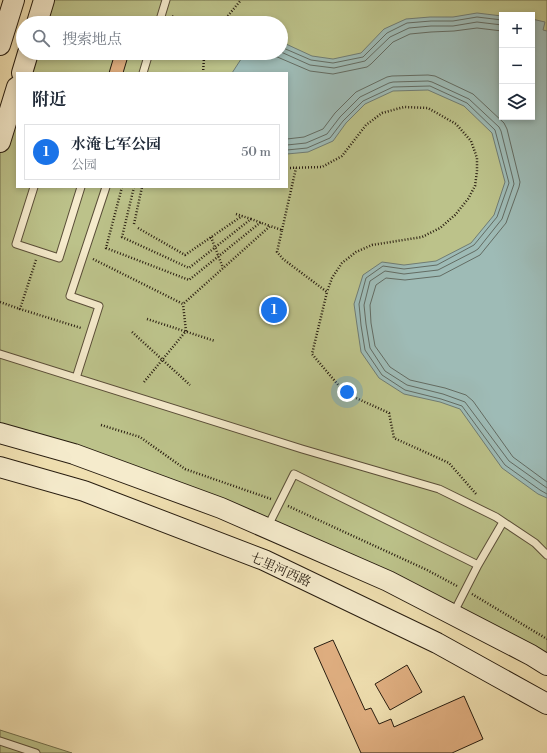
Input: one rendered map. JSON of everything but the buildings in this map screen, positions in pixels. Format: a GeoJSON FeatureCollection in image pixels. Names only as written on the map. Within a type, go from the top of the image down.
{"type":"FeatureCollection","features":[{"type":"Feature","properties":{"kind":"street"},"geometry":{"type":"LineString","coordinates":[[0,45],[14,0]]}},
{"type":"Feature","properties":{"kind":"street"},"geometry":{"type":"LineString","coordinates":[[39,16],[44,0]]}},
{"type":"Feature","properties":{"kind":"street"},"geometry":{"type":"LineString","coordinates":[[22,72],[26,60]]}},
{"type":"Feature","properties":{"kind":"street"},"geometry":{"type":"LineString","coordinates":[[0,142],[16,91]]}},
{"type":"Feature","properties":{"kind":"street"},"geometry":{"type":"LineString","coordinates":[[0,433],[74,454],[221,508],[388,581],[531,655],[547,665]]}},
{"type":"Feature","properties":{"kind":"street","name":"七里河西路"},"geometry":{"type":"LineString","coordinates":[[0,467],[84,491],[264,560],[438,643],[547,704]]}},
{"type":"Feature","properties":{"kind":"lane"},"geometry":{"type":"LineString","coordinates":[[161,16],[166,0]]}},
{"type":"Feature","properties":{"kind":"lane"},"geometry":{"type":"LineString","coordinates":[[143,72],[147,60]]}},
{"type":"Feature","properties":{"kind":"lane"},"geometry":{"type":"LineString","coordinates":[[34,188],[16,244],[59,258],[81,188]]}},
{"type":"Feature","properties":{"kind":"lane"},"geometry":{"type":"LineString","coordinates":[[76,378],[99,306],[70,296],[106,188]]}},
{"type":"Feature","properties":{"kind":"lane"},"geometry":{"type":"LineString","coordinates":[[0,354],[302,450],[439,490],[496,517],[535,543],[547,555]]}},
{"type":"Feature","properties":{"kind":"lane"},"geometry":{"type":"LineString","coordinates":[[267,528],[294,474],[478,565]]}},
{"type":"Feature","properties":{"kind":"lane"},"geometry":{"type":"LineString","coordinates":[[453,615],[478,565],[503,522]]}},
{"type":"Feature","properties":{"kind":"lane"},"geometry":{"type":"LineString","coordinates":[[0,741],[36,753]]}},
{"type":"Feature","properties":{"kind":"path"},"geometry":{"type":"LineString","coordinates":[[228,16],[241,0]]}},
{"type":"Feature","properties":{"kind":"path"},"geometry":{"type":"LineString","coordinates":[[163,11],[172,16]]}},
{"type":"Feature","properties":{"kind":"path"},"geometry":{"type":"LineString","coordinates":[[203,72],[204,60]]}},
{"type":"Feature","properties":{"kind":"path"},"geometry":{"type":"LineString","coordinates":[[288,168],[322,167],[342,156],[366,125],[382,113],[404,108],[428,108],[456,124],[471,141],[476,158],[477,171],[475,186],[468,199],[456,215],[440,228],[422,237],[372,245],[356,252],[342,263],[332,278],[327,292],[312,354],[345,393],[389,412],[394,438],[449,463],[477,495]]}},
{"type":"Feature","properties":{"kind":"path"},"geometry":{"type":"LineString","coordinates":[[296,168],[277,252],[327,292]]}},
{"type":"Feature","properties":{"kind":"path"},"geometry":{"type":"LineString","coordinates":[[122,188],[106,248],[189,280],[261,222]]}},
{"type":"Feature","properties":{"kind":"path"},"geometry":{"type":"LineString","coordinates":[[134,188],[122,237],[189,268],[251,219]]}},
{"type":"Feature","properties":{"kind":"path"},"geometry":{"type":"LineString","coordinates":[[134,224],[142,188]]}},
{"type":"Feature","properties":{"kind":"path"},"geometry":{"type":"LineString","coordinates":[[236,214],[282,230]]}},
{"type":"Feature","properties":{"kind":"path"},"geometry":{"type":"LineString","coordinates":[[138,228],[185,255],[242,216]]}},
{"type":"Feature","properties":{"kind":"path"},"geometry":{"type":"LineString","coordinates":[[183,304],[270,226]]}},
{"type":"Feature","properties":{"kind":"path"},"geometry":{"type":"LineString","coordinates":[[211,237],[223,268]]}},
{"type":"Feature","properties":{"kind":"path"},"geometry":{"type":"LineString","coordinates":[[20,308],[38,252]]}},
{"type":"Feature","properties":{"kind":"path"},"geometry":{"type":"LineString","coordinates":[[84,255],[183,304]]}},
{"type":"Feature","properties":{"kind":"path"},"geometry":{"type":"LineString","coordinates":[[0,302],[91,332]]}},
{"type":"Feature","properties":{"kind":"path"},"geometry":{"type":"LineString","coordinates":[[144,382],[186,332],[183,304]]}},
{"type":"Feature","properties":{"kind":"path"},"geometry":{"type":"LineString","coordinates":[[147,319],[215,341]]}},
{"type":"Feature","properties":{"kind":"path"},"geometry":{"type":"LineString","coordinates":[[132,332],[190,385]]}},
{"type":"Feature","properties":{"kind":"path"},"geometry":{"type":"LineString","coordinates":[[101,424],[140,436],[185,469],[279,502],[427,570],[481,599],[547,639]]}},
{"type":"Feature","properties":{"kind":"green space"},"geometry":{"type":"Polygon","coordinates":[[[44,0],[547,0],[547,665],[388,581],[0,433],[0,142],[16,90],[16,188],[288,188],[288,72],[22,72],[26,60],[288,60],[288,16],[39,16],[44,0]]]}},
{"type":"Feature","properties":{"kind":"green space"},"geometry":{"type":"Polygon","coordinates":[[[0,730],[72,753],[0,753],[0,730]]]}},
{"type":"Feature","properties":{"kind":"water"},"geometry":{"type":"Polygon","coordinates":[[[477,13],[499,16],[499,120],[535,120],[535,20],[545,22],[543,30],[547,31],[547,498],[538,494],[502,468],[460,409],[440,402],[404,394],[379,378],[361,352],[354,304],[363,275],[382,262],[404,265],[436,261],[471,243],[494,215],[505,182],[492,133],[464,106],[428,90],[393,91],[365,104],[346,123],[333,141],[308,152],[288,154],[288,72],[233,72],[240,60],[288,60],[288,45],[312,56],[333,59],[361,53],[384,29],[406,19],[453,17],[477,13]]]}},
{"type":"Feature","properties":{"kind":"place","name":"水淹七军公园"},"geometry":{"type":"Point","coordinates":[274,310]}}]}
